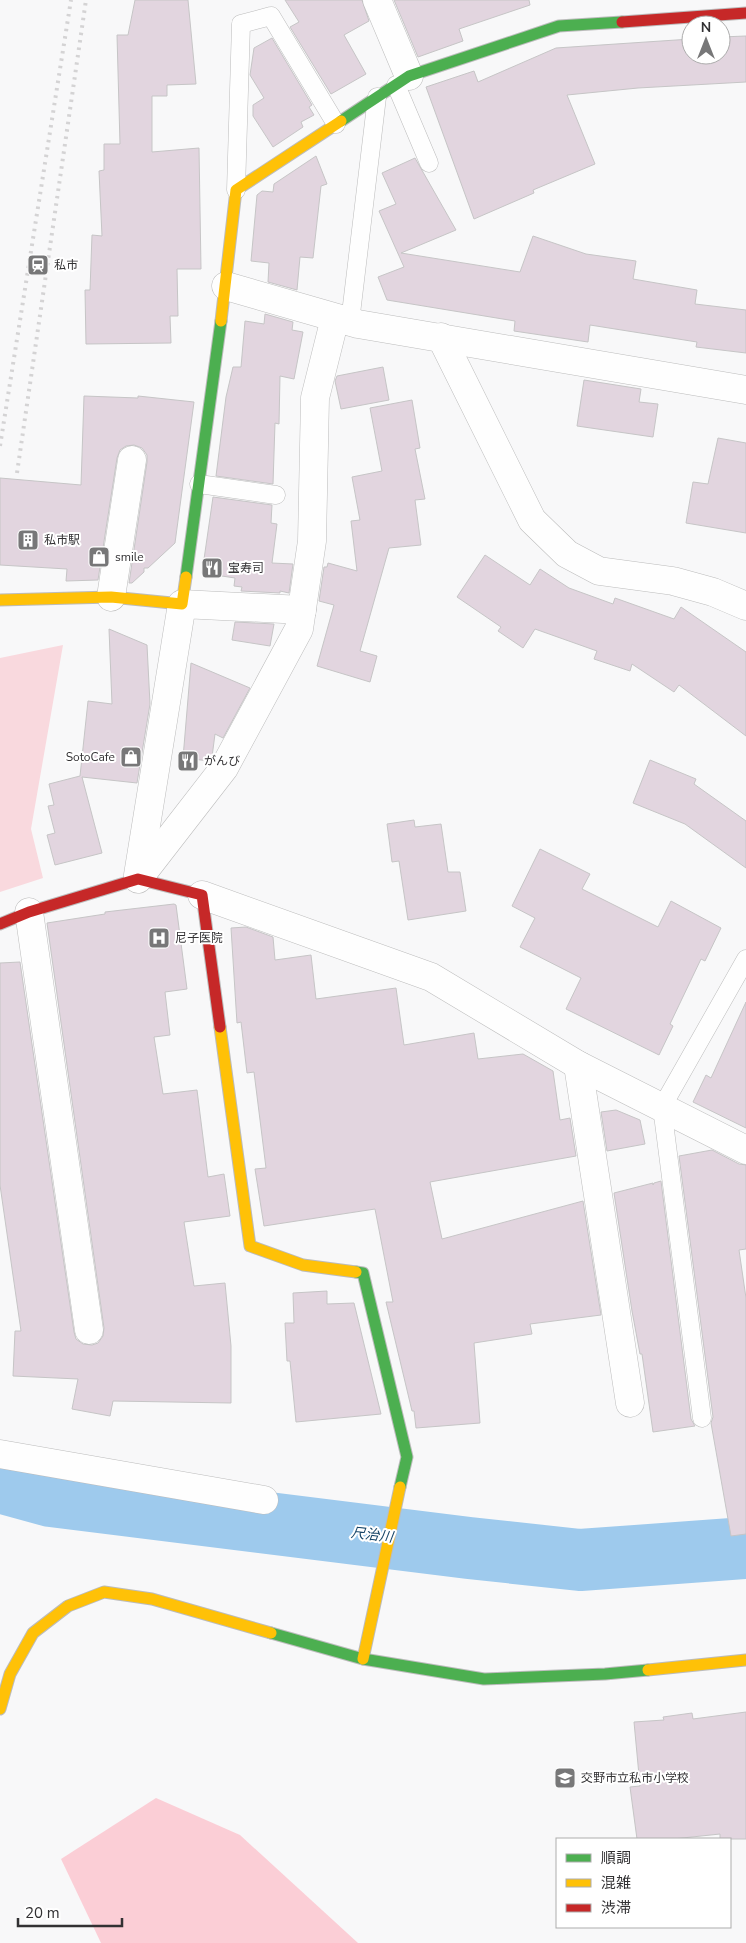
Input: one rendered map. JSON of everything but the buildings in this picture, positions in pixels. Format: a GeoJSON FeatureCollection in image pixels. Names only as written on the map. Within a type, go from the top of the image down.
{"type":"FeatureCollection","features":[{"type":"Feature","properties":{"kind":"street"},"geometry":{"type":"LineString","coordinates":[[377,0],[402,81]]}},
{"type":"Feature","properties":{"kind":"street"},"geometry":{"type":"LineString","coordinates":[[138,879],[182,604],[226,286],[236,190],[402,81],[560,26],[746,13]]}},
{"type":"Feature","properties":{"kind":"street"},"geometry":{"type":"LineString","coordinates":[[226,286],[342,320],[746,390]]}},
{"type":"Feature","properties":{"kind":"street"},"geometry":{"type":"LineString","coordinates":[[138,879],[224,768],[299,628],[312,541],[315,398],[342,320]]}},
{"type":"Feature","properties":{"kind":"street"},"geometry":{"type":"LineString","coordinates":[[441,338],[532,520],[567,554],[598,571],[673,581],[713,592],[746,606]]}},
{"type":"Feature","properties":{"kind":"street"},"geometry":{"type":"LineString","coordinates":[[110,597],[132,460]]}},
{"type":"Feature","properties":{"kind":"street"},"geometry":{"type":"LineString","coordinates":[[0,600],[110,597],[182,604],[302,610]]}},
{"type":"Feature","properties":{"kind":"street"},"geometry":{"type":"LineString","coordinates":[[0,924],[29,912],[138,879],[202,895],[431,977],[578,1065],[746,1150]]}},
{"type":"Feature","properties":{"kind":"street"},"geometry":{"type":"LineString","coordinates":[[202,895],[250,1246],[303,1265],[363,1273],[407,1457],[363,1659]]}},
{"type":"Feature","properties":{"kind":"street"},"geometry":{"type":"LineString","coordinates":[[29,912],[89,1330]]}},
{"type":"Feature","properties":{"kind":"street"},"geometry":{"type":"LineString","coordinates":[[578,1065],[630,1404]]}},
{"type":"Feature","properties":{"kind":"street"},"geometry":{"type":"LineString","coordinates":[[0,1454],[264,1500]]}},
{"type":"Feature","properties":{"kind":"street"},"geometry":{"type":"LineString","coordinates":[[0,1709],[10,1674],[33,1633],[68,1606],[104,1592],[152,1599],[363,1659],[484,1679],[605,1674],[746,1660]]}},
{"type":"Feature","properties":{"kind":"lane"},"geometry":{"type":"LineString","coordinates":[[236,190],[241,24],[271,16],[336,124]]}},
{"type":"Feature","properties":{"kind":"lane"},"geometry":{"type":"LineString","coordinates":[[402,81],[429,163]]}},
{"type":"Feature","properties":{"kind":"lane"},"geometry":{"type":"LineString","coordinates":[[342,320],[377,97]]}},
{"type":"Feature","properties":{"kind":"lane"},"geometry":{"type":"LineString","coordinates":[[199,484],[276,494]]}},
{"type":"Feature","properties":{"kind":"lane"},"geometry":{"type":"LineString","coordinates":[[702,1418],[662,1107],[746,959]]}},
{"type":"Feature","properties":{"kind":"shaded area"},"geometry":{"type":"Polygon","coordinates":[[[63,645],[31,829],[43,878],[0,892],[0,658],[63,645]]]}},
{"type":"Feature","properties":{"kind":"shaded area"},"geometry":{"type":"Polygon","coordinates":[[[156,1798],[240,1835],[358,1943],[101,1943],[61,1859],[156,1798]]]}},
{"type":"Feature","properties":{"kind":"waterway","name":"尺治川"},"geometry":{"type":"LineString","coordinates":[[0,1482],[51,1496],[580,1560],[746,1548]]}},
{"type":"Feature","properties":{"kind":"railway"},"geometry":{"type":"LineString","coordinates":[[0,446],[71,0]]}},
{"type":"Feature","properties":{"kind":"railway"},"geometry":{"type":"LineString","coordinates":[[17,473],[86,0]]}},
{"type":"Feature","properties":{"kind":"traffic: fast"},"geometry":{"type":"LineString","coordinates":[[341,121],[409,76],[559,26],[622,22]]}},
{"type":"Feature","properties":{"kind":"traffic: fast"},"geometry":{"type":"LineString","coordinates":[[186,577],[221,321]]}},
{"type":"Feature","properties":{"kind":"traffic: fast"},"geometry":{"type":"LineString","coordinates":[[356,1272],[363,1273],[407,1457],[400,1487]]}},
{"type":"Feature","properties":{"kind":"traffic: fast"},"geometry":{"type":"LineString","coordinates":[[271,1633],[363,1659],[484,1679],[605,1674],[648,1670]]}},
{"type":"Feature","properties":{"kind":"traffic: slow"},"geometry":{"type":"LineString","coordinates":[[221,321],[236,190],[341,121]]}},
{"type":"Feature","properties":{"kind":"traffic: slow"},"geometry":{"type":"LineString","coordinates":[[0,600],[111,597],[182,604],[186,577]]}},
{"type":"Feature","properties":{"kind":"traffic: slow"},"geometry":{"type":"LineString","coordinates":[[220,1027],[250,1246],[303,1265],[356,1272]]}},
{"type":"Feature","properties":{"kind":"traffic: slow"},"geometry":{"type":"LineString","coordinates":[[363,1659],[400,1487]]}},
{"type":"Feature","properties":{"kind":"traffic: slow"},"geometry":{"type":"LineString","coordinates":[[0,1709],[10,1674],[33,1633],[68,1606],[104,1592],[152,1599],[271,1633]]}},
{"type":"Feature","properties":{"kind":"traffic: slow"},"geometry":{"type":"LineString","coordinates":[[648,1670],[746,1660]]}},
{"type":"Feature","properties":{"kind":"traffic: jam"},"geometry":{"type":"LineString","coordinates":[[622,22],[746,13]]}},
{"type":"Feature","properties":{"kind":"traffic: jam"},"geometry":{"type":"LineString","coordinates":[[0,924],[29,912],[138,879],[202,895],[220,1027]]}},
{"type":"Feature","properties":{"kind":"place","name":"私市"},"geometry":{"type":"Point","coordinates":[38,265]}},
{"type":"Feature","properties":{"kind":"place","name":"私市駅"},"geometry":{"type":"Point","coordinates":[28,540]}},
{"type":"Feature","properties":{"kind":"place","name":"smile"},"geometry":{"type":"Point","coordinates":[99,557]}},
{"type":"Feature","properties":{"kind":"place","name":"宝寿司"},"geometry":{"type":"Point","coordinates":[212,568]}},
{"type":"Feature","properties":{"kind":"place","name":"SotoCafe"},"geometry":{"type":"Point","coordinates":[131,757]}},
{"type":"Feature","properties":{"kind":"place","name":"がんび"},"geometry":{"type":"Point","coordinates":[188,761]}},
{"type":"Feature","properties":{"kind":"place","name":"尼子医院"},"geometry":{"type":"Point","coordinates":[159,938]}},
{"type":"Feature","properties":{"kind":"place","name":"交野市立私市小学校"},"geometry":{"type":"Point","coordinates":[565,1778]}}]}
